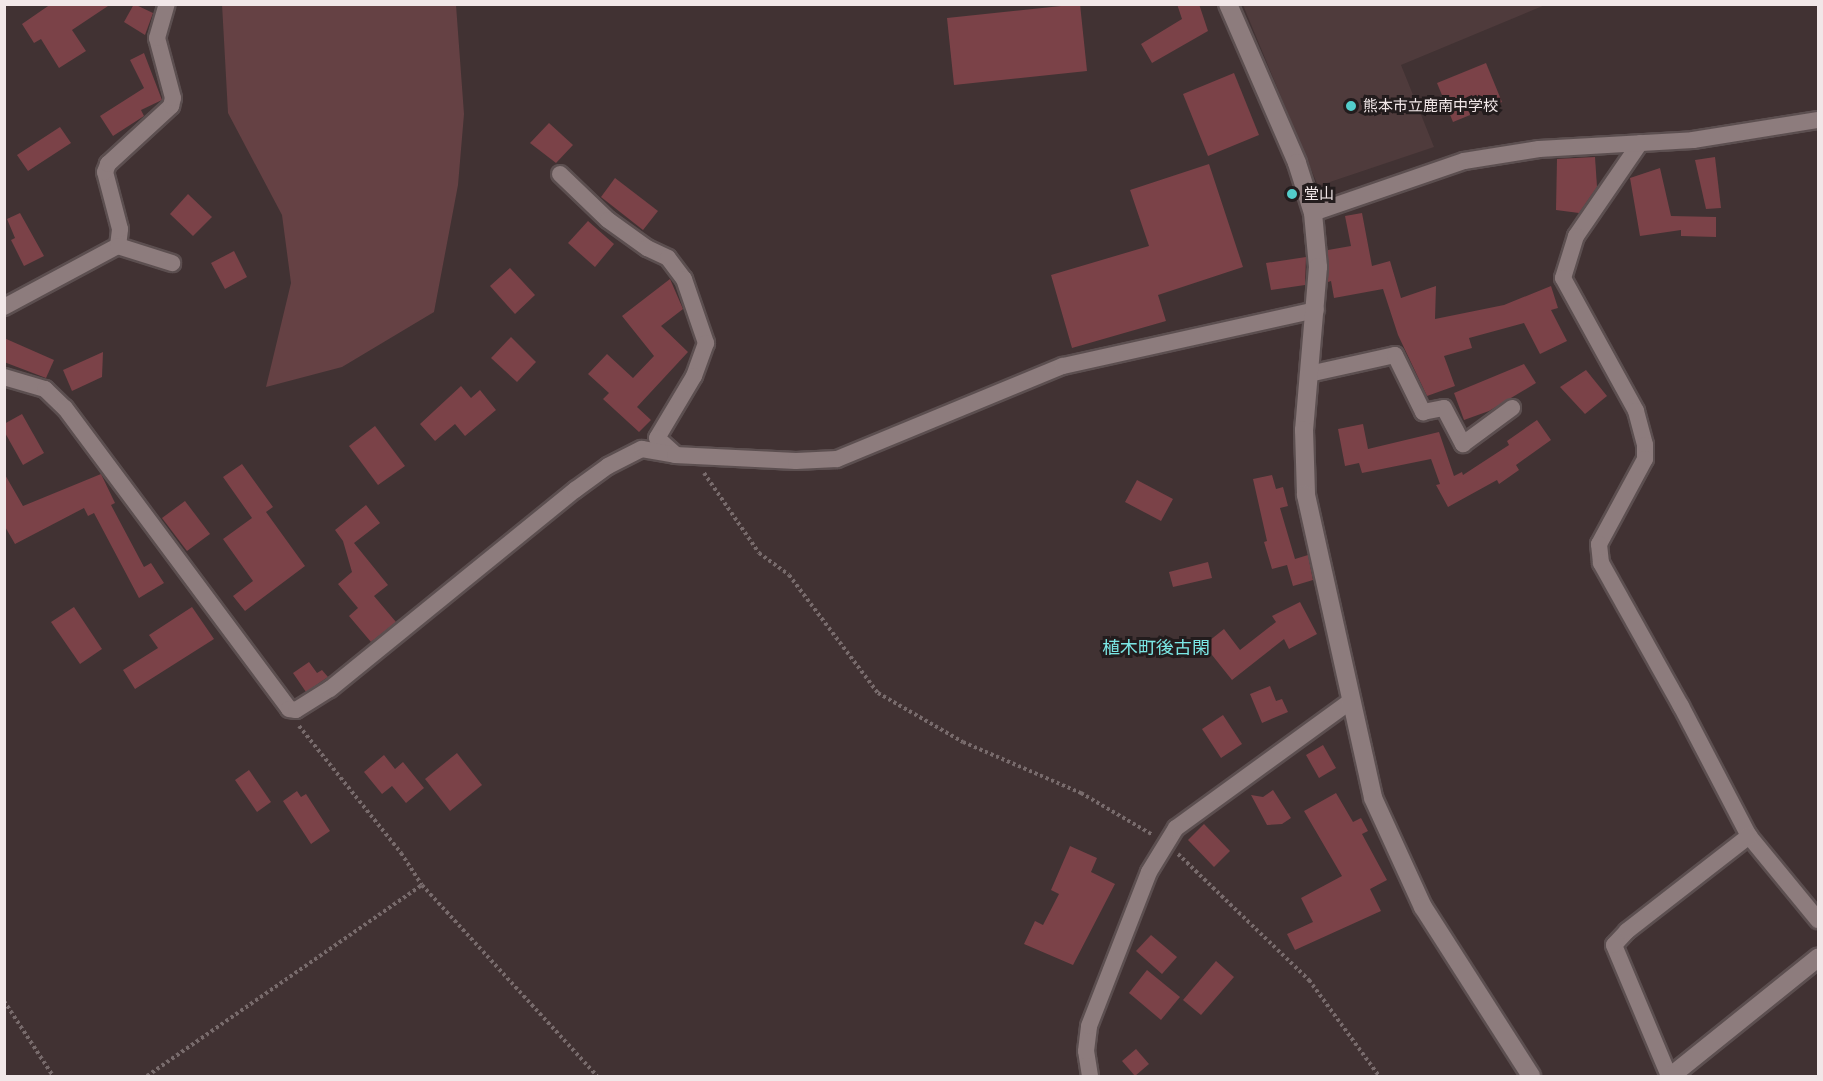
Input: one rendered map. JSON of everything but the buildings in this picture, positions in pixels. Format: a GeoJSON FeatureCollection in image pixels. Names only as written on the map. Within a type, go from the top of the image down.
{"type":"FeatureCollection","features":[{"type":"Feature","properties":{"kind":"street"},"geometry":{"type":"LineString","coordinates":[[118,246],[120,229],[105,172],[108,164],[171,106],[173,98],[157,38],[167,4]]}},
{"type":"Feature","properties":{"kind":"street"},"geometry":{"type":"LineString","coordinates":[[1228,4],[1297,163],[1313,213],[1316,310],[1304,430],[1306,495],[1373,798],[1423,907],[1531,1077]]}},
{"type":"Feature","properties":{"kind":"street"},"geometry":{"type":"LineString","coordinates":[[1313,213],[1464,161],[1539,149],[1693,140],[1818,120]]}},
{"type":"Feature","properties":{"kind":"street"},"geometry":{"type":"LineString","coordinates":[[1641,143],[1576,236],[1563,278],[1636,411],[1645,445],[1645,459],[1599,544],[1600,563],[1682,706],[1749,836],[1818,920]]}},
{"type":"Feature","properties":{"kind":"street"},"geometry":{"type":"LineString","coordinates":[[561,174],[608,219],[647,248],[668,258],[684,279],[706,343],[694,376],[657,438],[684,455]]}},
{"type":"Feature","properties":{"kind":"street"},"geometry":{"type":"LineString","coordinates":[[4,307],[118,246],[172,263]]}},
{"type":"Feature","properties":{"kind":"street"},"geometry":{"type":"LineString","coordinates":[[4,377],[45,389],[65,408],[289,709],[296,710],[330,689],[608,466],[642,449],[684,455],[796,461],[837,459],[1063,366],[1316,310]]}},
{"type":"Feature","properties":{"kind":"street"},"geometry":{"type":"LineString","coordinates":[[1309,374],[1395,355],[1423,412],[1444,408],[1463,444],[1512,408]]}},
{"type":"Feature","properties":{"kind":"street"},"geometry":{"type":"LineString","coordinates":[[1090,1077],[1086,1051],[1089,1026],[1149,872],[1176,828],[1350,701]]}},
{"type":"Feature","properties":{"kind":"street"},"geometry":{"type":"LineString","coordinates":[[1749,836],[1627,931],[1614,945],[1670,1077],[1818,958]]}},
{"type":"Feature","properties":{"kind":"path"},"geometry":{"type":"LineString","coordinates":[[684,455],[759,553],[789,576],[878,693],[963,742],[1081,793],[1167,844],[1309,980],[1379,1077]]}},
{"type":"Feature","properties":{"kind":"path"},"geometry":{"type":"LineString","coordinates":[[296,710],[293,718],[401,853],[422,885],[597,1077]]}},
{"type":"Feature","properties":{"kind":"path"},"geometry":{"type":"LineString","coordinates":[[147,1077],[422,885]]}},
{"type":"Feature","properties":{"kind":"path"},"geometry":{"type":"LineString","coordinates":[[4,1001],[53,1077]]}},
{"type":"Feature","properties":{"kind":"shaded area"},"geometry":{"type":"Polygon","coordinates":[[[222,4],[456,5],[464,114],[458,185],[434,312],[342,367],[266,387],[291,283],[282,215],[228,113],[222,4]]]}},
{"type":"Feature","properties":{"kind":"shaded area","name":"熊本市立鹿南中学校"},"geometry":{"type":"Polygon","coordinates":[[[1243,5],[1545,5],[1401,65],[1434,147],[1318,186],[1243,5]]]}},
{"type":"Feature","properties":{"kind":"place","name":"熊本市立鹿南中学校"},"geometry":{"type":"Point","coordinates":[1351,106]}},
{"type":"Feature","properties":{"kind":"place","name":"堂山"},"geometry":{"type":"Point","coordinates":[1292,194]}},
{"type":"Feature","properties":{"kind":"district","name":"植木町後古閑"},"geometry":{"type":"Point","coordinates":[1156,648]}}]}
